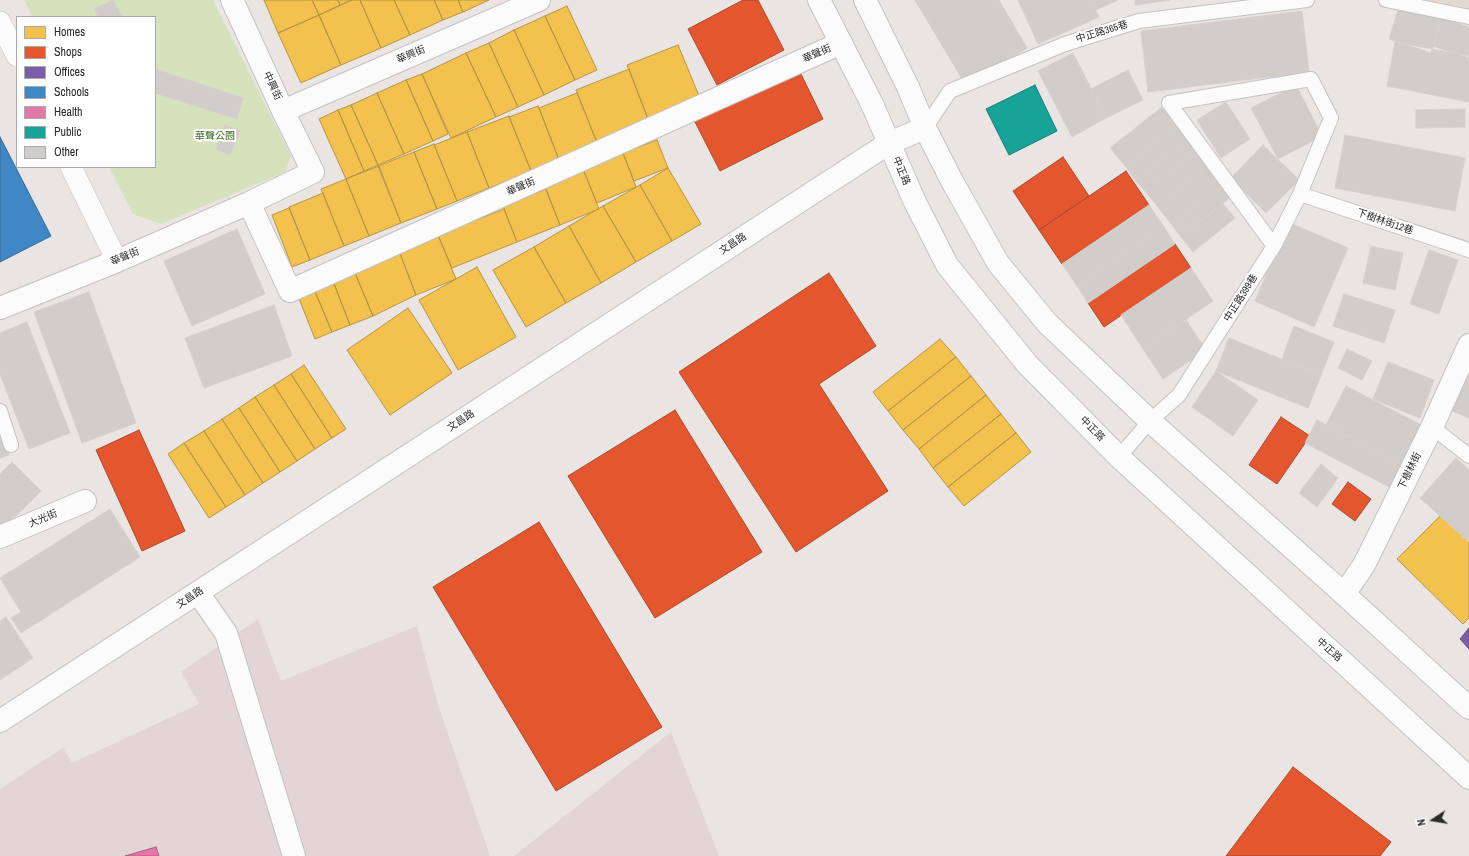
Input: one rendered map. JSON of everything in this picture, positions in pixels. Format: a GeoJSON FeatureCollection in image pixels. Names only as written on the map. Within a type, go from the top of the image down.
{"type":"FeatureCollection","features":[{"type":"Feature","properties":{"kind":"street","name":"中興街"},"geometry":{"type":"LineString","coordinates":[[232,0],[313,172]]}},
{"type":"Feature","properties":{"kind":"street","name":"華興街"},"geometry":{"type":"LineString","coordinates":[[283,110],[539,0]]}},
{"type":"Feature","properties":{"kind":"street","name":"中正路"},"geometry":{"type":"LineString","coordinates":[[819,0],[872,104],[914,200],[948,265],[1027,364],[1119,457],[1469,778]]}},
{"type":"Feature","properties":{"kind":"street"},"geometry":{"type":"LineString","coordinates":[[865,0],[908,87],[925,128],[952,182],[998,263],[1047,323],[1150,421],[1467,702]]}},
{"type":"Feature","properties":{"kind":"street"},"geometry":{"type":"LineString","coordinates":[[0,22],[16,54]]}},
{"type":"Feature","properties":{"kind":"street","name":"華聲街"},"geometry":{"type":"LineString","coordinates":[[249,203],[290,291],[841,43]]}},
{"type":"Feature","properties":{"kind":"street","name":"文昌路"},"geometry":{"type":"LineString","coordinates":[[0,721],[889,143],[925,128]]}},
{"type":"Feature","properties":{"kind":"street"},"geometry":{"type":"LineString","coordinates":[[72,168],[117,261]]}},
{"type":"Feature","properties":{"kind":"street","name":"華聲街"},"geometry":{"type":"LineString","coordinates":[[0,308],[117,261],[249,203],[313,172]]}},
{"type":"Feature","properties":{"kind":"street","name":"下樹林街"},"geometry":{"type":"LineString","coordinates":[[1344,594],[1364,564],[1432,427],[1469,345]]}},
{"type":"Feature","properties":{"kind":"street","name":"大光街"},"geometry":{"type":"LineString","coordinates":[[0,537],[85,500]]}},
{"type":"Feature","properties":{"kind":"street"},"geometry":{"type":"LineString","coordinates":[[198,593],[226,634],[294,856]]}},
{"type":"Feature","properties":{"kind":"lane","name":"中正路365巷"},"geometry":{"type":"LineString","coordinates":[[925,128],[950,91],[1065,44],[1139,21],[1307,0]]}},
{"type":"Feature","properties":{"kind":"lane"},"geometry":{"type":"LineString","coordinates":[[1386,0],[1469,17]]}},
{"type":"Feature","properties":{"kind":"lane","name":"中正路399巷"},"geometry":{"type":"LineString","coordinates":[[1119,457],[1150,421],[1179,396],[1274,246],[1300,194],[1332,118],[1310,79],[1169,103],[1274,246]]}},
{"type":"Feature","properties":{"kind":"lane","name":"下樹林街12巷"},"geometry":{"type":"LineString","coordinates":[[1300,194],[1469,250]]}},
{"type":"Feature","properties":{"kind":"lane"},"geometry":{"type":"LineString","coordinates":[[0,412],[11,445]]}},
{"type":"Feature","properties":{"kind":"lane"},"geometry":{"type":"LineString","coordinates":[[1432,427],[1469,456]]}},
{"type":"Feature","properties":{"kind":"shaded area"},"geometry":{"type":"Polygon","coordinates":[[[1421,0],[1469,0],[1469,12],[1421,0]]]}},
{"type":"Feature","properties":{"kind":"shaded area"},"geometry":{"type":"Polygon","coordinates":[[[258,619],[281,681],[417,626],[438,705],[490,856],[0,856],[0,789],[63,748],[72,763],[199,704],[181,672],[258,619]]]}},
{"type":"Feature","properties":{"kind":"shaded area"},"geometry":{"type":"Polygon","coordinates":[[[671,732],[719,856],[514,856],[671,732]]]}},
{"type":"Feature","properties":{"kind":"green space","name":"華聲公園"},"geometry":{"type":"Polygon","coordinates":[[[24,0],[213,0],[291,156],[285,172],[161,224],[133,214],[110,168],[156,168],[156,16],[32,16],[24,0]]]}},
{"type":"Feature","properties":{"kind":"building: Homes"},"geometry":{"type":"Polygon","coordinates":[[[264,0],[312,0],[319,15],[278,33],[264,0]]]}},
{"type":"Feature","properties":{"kind":"building: Homes"},"geometry":{"type":"Polygon","coordinates":[[[312,0],[338,0],[340,5],[319,15],[312,0]]]}},
{"type":"Feature","properties":{"kind":"building: Homes"},"geometry":{"type":"Polygon","coordinates":[[[338,0],[352,0],[340,5],[338,0]]]}},
{"type":"Feature","properties":{"kind":"building: Homes"},"geometry":{"type":"Polygon","coordinates":[[[352,0],[360,0],[381,48],[341,65],[319,15],[352,0]]]}},
{"type":"Feature","properties":{"kind":"building: Homes"},"geometry":{"type":"Polygon","coordinates":[[[360,0],[394,0],[410,35],[381,48],[360,0]]]}},
{"type":"Feature","properties":{"kind":"building: Homes"},"geometry":{"type":"Polygon","coordinates":[[[394,0],[434,0],[443,20],[410,35],[394,0]]]}},
{"type":"Feature","properties":{"kind":"building: Homes"},"geometry":{"type":"Polygon","coordinates":[[[434,0],[458,0],[463,12],[443,20],[434,0]]]}},
{"type":"Feature","properties":{"kind":"building: Homes"},"geometry":{"type":"Polygon","coordinates":[[[458,0],[489,0],[463,12],[458,0]]]}},
{"type":"Feature","properties":{"kind":"building: Homes"},"geometry":{"type":"Polygon","coordinates":[[[567,6],[597,70],[575,80],[545,16],[567,6]]]}},
{"type":"Feature","properties":{"kind":"building: Homes"},"geometry":{"type":"Polygon","coordinates":[[[319,15],[341,65],[301,83],[278,33],[319,15]]]}},
{"type":"Feature","properties":{"kind":"building: Homes"},"geometry":{"type":"Polygon","coordinates":[[[545,16],[575,80],[544,95],[514,30],[545,16]]]}},
{"type":"Feature","properties":{"kind":"building: Homes"},"geometry":{"type":"Polygon","coordinates":[[[514,30],[544,95],[518,107],[489,43],[514,30]]]}},
{"type":"Feature","properties":{"kind":"building: Homes"},"geometry":{"type":"Polygon","coordinates":[[[489,43],[518,107],[496,117],[466,53],[489,43]]]}},
{"type":"Feature","properties":{"kind":"building: Homes"},"geometry":{"type":"Polygon","coordinates":[[[678,45],[702,103],[650,124],[627,65],[678,45]]]}},
{"type":"Feature","properties":{"kind":"building: Homes"},"geometry":{"type":"Polygon","coordinates":[[[466,53],[496,117],[451,138],[422,74],[466,53]]]}},
{"type":"Feature","properties":{"kind":"building: Homes"},"geometry":{"type":"Polygon","coordinates":[[[629,69],[650,124],[598,145],[576,90],[629,69]]]}},
{"type":"Feature","properties":{"kind":"building: Homes"},"geometry":{"type":"Polygon","coordinates":[[[422,74],[448,134],[433,141],[406,80],[422,74]]]}},
{"type":"Feature","properties":{"kind":"building: Homes"},"geometry":{"type":"Polygon","coordinates":[[[406,80],[433,141],[404,154],[377,93],[406,80]]]}},
{"type":"Feature","properties":{"kind":"building: Homes"},"geometry":{"type":"Polygon","coordinates":[[[377,93],[404,154],[378,165],[351,105],[377,93]]]}},
{"type":"Feature","properties":{"kind":"building: Homes"},"geometry":{"type":"Polygon","coordinates":[[[577,93],[598,145],[559,160],[539,108],[577,93]]]}},
{"type":"Feature","properties":{"kind":"building: Homes"},"geometry":{"type":"Polygon","coordinates":[[[351,105],[378,165],[364,171],[338,110],[351,105]]]}},
{"type":"Feature","properties":{"kind":"building: Homes"},"geometry":{"type":"Polygon","coordinates":[[[538,106],[559,160],[531,171],[509,117],[538,106]]]}},
{"type":"Feature","properties":{"kind":"building: Homes"},"geometry":{"type":"Polygon","coordinates":[[[338,110],[364,171],[346,179],[319,119],[338,110]]]}},
{"type":"Feature","properties":{"kind":"building: Homes"},"geometry":{"type":"Polygon","coordinates":[[[509,116],[531,171],[489,188],[467,132],[509,116]]]}},
{"type":"Feature","properties":{"kind":"building: Homes"},"geometry":{"type":"Polygon","coordinates":[[[467,132],[489,188],[457,201],[434,145],[467,132]]]}},
{"type":"Feature","properties":{"kind":"building: Homes"},"geometry":{"type":"Polygon","coordinates":[[[657,140],[668,168],[634,181],[623,153],[657,140]]]}},
{"type":"Feature","properties":{"kind":"building: Homes"},"geometry":{"type":"Polygon","coordinates":[[[434,144],[457,201],[437,209],[414,152],[434,144]]]}},
{"type":"Feature","properties":{"kind":"building: Homes"},"geometry":{"type":"Polygon","coordinates":[[[414,152],[437,209],[401,223],[378,166],[414,152]]]}},
{"type":"Feature","properties":{"kind":"building: Homes"},"geometry":{"type":"Polygon","coordinates":[[[623,153],[636,187],[597,203],[583,169],[623,153]]]}},
{"type":"Feature","properties":{"kind":"building: Homes"},"geometry":{"type":"Polygon","coordinates":[[[379,166],[401,223],[369,236],[346,179],[379,166]]]}},
{"type":"Feature","properties":{"kind":"building: Homes"},"geometry":{"type":"Polygon","coordinates":[[[668,168],[701,224],[672,241],[640,185],[668,168]]]}},
{"type":"Feature","properties":{"kind":"building: Homes"},"geometry":{"type":"Polygon","coordinates":[[[583,169],[599,209],[560,225],[544,185],[583,169]]]}},
{"type":"Feature","properties":{"kind":"building: Homes"},"geometry":{"type":"Polygon","coordinates":[[[346,179],[369,236],[344,246],[321,189],[346,179]]]}},
{"type":"Feature","properties":{"kind":"building: Homes"},"geometry":{"type":"Polygon","coordinates":[[[640,185],[672,241],[636,262],[603,206],[640,185]]]}},
{"type":"Feature","properties":{"kind":"building: Homes"},"geometry":{"type":"Polygon","coordinates":[[[546,189],[560,225],[517,242],[503,206],[546,189]]]}},
{"type":"Feature","properties":{"kind":"building: Homes"},"geometry":{"type":"Polygon","coordinates":[[[323,193],[344,246],[310,260],[289,207],[323,193]]]}},
{"type":"Feature","properties":{"kind":"building: Homes"},"geometry":{"type":"Polygon","coordinates":[[[603,206],[636,262],[601,283],[569,226],[603,206]]]}},
{"type":"Feature","properties":{"kind":"building: Homes"},"geometry":{"type":"Polygon","coordinates":[[[289,208],[310,260],[292,267],[272,215],[289,208]]]}},
{"type":"Feature","properties":{"kind":"building: Homes"},"geometry":{"type":"Polygon","coordinates":[[[504,209],[517,242],[452,268],[438,235],[504,209]]]}},
{"type":"Feature","properties":{"kind":"building: Homes"},"geometry":{"type":"Polygon","coordinates":[[[569,226],[601,283],[566,303],[534,247],[569,226]]]}},
{"type":"Feature","properties":{"kind":"building: Homes"},"geometry":{"type":"Polygon","coordinates":[[[438,235],[456,279],[416,295],[399,251],[438,235]]]}},
{"type":"Feature","properties":{"kind":"building: Homes"},"geometry":{"type":"Polygon","coordinates":[[[534,247],[566,303],[526,327],[493,270],[534,247]]]}},
{"type":"Feature","properties":{"kind":"building: Homes"},"geometry":{"type":"Polygon","coordinates":[[[399,251],[416,295],[373,316],[355,273],[399,251]]]}},
{"type":"Feature","properties":{"kind":"building: Homes"},"geometry":{"type":"Polygon","coordinates":[[[477,267],[516,337],[458,370],[419,300],[477,267]]]}},
{"type":"Feature","properties":{"kind":"building: Homes"},"geometry":{"type":"Polygon","coordinates":[[[355,273],[373,316],[350,325],[333,281],[355,273]]]}},
{"type":"Feature","properties":{"kind":"building: Homes"},"geometry":{"type":"Polygon","coordinates":[[[333,281],[350,325],[332,332],[314,289],[333,281]]]}},
{"type":"Feature","properties":{"kind":"building: Homes"},"geometry":{"type":"Polygon","coordinates":[[[314,289],[332,332],[315,339],[298,296],[314,289]]]}},
{"type":"Feature","properties":{"kind":"building: Homes"},"geometry":{"type":"Polygon","coordinates":[[[408,308],[452,373],[390,415],[347,350],[408,308]]]}},
{"type":"Feature","properties":{"kind":"building: Homes"},"geometry":{"type":"Polygon","coordinates":[[[940,339],[956,357],[888,411],[873,392],[940,339]]]}},
{"type":"Feature","properties":{"kind":"building: Homes"},"geometry":{"type":"Polygon","coordinates":[[[956,357],[971,376],[903,430],[888,411],[956,357]]]}},
{"type":"Feature","properties":{"kind":"building: Homes"},"geometry":{"type":"Polygon","coordinates":[[[304,365],[346,429],[332,438],[291,374],[304,365]]]}},
{"type":"Feature","properties":{"kind":"building: Homes"},"geometry":{"type":"Polygon","coordinates":[[[291,374],[332,438],[315,449],[274,385],[291,374]]]}},
{"type":"Feature","properties":{"kind":"building: Homes"},"geometry":{"type":"Polygon","coordinates":[[[971,376],[986,395],[919,449],[903,430],[971,376]]]}},
{"type":"Feature","properties":{"kind":"building: Homes"},"geometry":{"type":"Polygon","coordinates":[[[274,385],[315,449],[297,461],[255,397],[274,385]]]}},
{"type":"Feature","properties":{"kind":"building: Homes"},"geometry":{"type":"Polygon","coordinates":[[[986,395],[1001,414],[933,468],[919,449],[986,395]]]}},
{"type":"Feature","properties":{"kind":"building: Homes"},"geometry":{"type":"Polygon","coordinates":[[[255,397],[297,461],[280,472],[239,408],[255,397]]]}},
{"type":"Feature","properties":{"kind":"building: Homes"},"geometry":{"type":"Polygon","coordinates":[[[239,408],[280,472],[263,483],[222,419],[239,408]]]}},
{"type":"Feature","properties":{"kind":"building: Homes"},"geometry":{"type":"Polygon","coordinates":[[[1001,414],[1016,433],[948,487],[933,468],[1001,414]]]}},
{"type":"Feature","properties":{"kind":"building: Homes"},"geometry":{"type":"Polygon","coordinates":[[[222,419],[263,483],[245,495],[204,431],[222,419]]]}},
{"type":"Feature","properties":{"kind":"building: Homes"},"geometry":{"type":"Polygon","coordinates":[[[204,431],[245,495],[226,507],[184,443],[204,431]]]}},
{"type":"Feature","properties":{"kind":"building: Homes"},"geometry":{"type":"Polygon","coordinates":[[[1016,433],[1031,452],[964,506],[948,487],[1016,433]]]}},
{"type":"Feature","properties":{"kind":"building: Homes"},"geometry":{"type":"Polygon","coordinates":[[[184,443],[226,507],[209,518],[168,454],[184,443]]]}},
{"type":"Feature","properties":{"kind":"building: Homes"},"geometry":{"type":"Polygon","coordinates":[[[1443,513],[1469,538],[1469,618],[1463,624],[1397,559],[1443,513]]]}},
{"type":"Feature","properties":{"kind":"building: Shops"},"geometry":{"type":"Polygon","coordinates":[[[743,0],[758,0],[784,50],[717,85],[688,29],[743,0]]]}},
{"type":"Feature","properties":{"kind":"building: Shops"},"geometry":{"type":"Polygon","coordinates":[[[798,68],[823,119],[720,171],[694,120],[798,68]]]}},
{"type":"Feature","properties":{"kind":"building: Shops"},"geometry":{"type":"Polygon","coordinates":[[[1063,157],[1089,196],[1039,230],[1013,191],[1063,157]]]}},
{"type":"Feature","properties":{"kind":"building: Shops"},"geometry":{"type":"Polygon","coordinates":[[[1126,171],[1149,205],[1062,264],[1039,230],[1126,171]]]}},
{"type":"Feature","properties":{"kind":"building: Shops"},"geometry":{"type":"Polygon","coordinates":[[[1175,244],[1191,268],[1104,327],[1088,303],[1175,244]]]}},
{"type":"Feature","properties":{"kind":"building: Shops"},"geometry":{"type":"Polygon","coordinates":[[[829,273],[876,346],[819,384],[888,491],[796,552],[679,372],[829,273]]]}},
{"type":"Feature","properties":{"kind":"building: Shops"},"geometry":{"type":"Polygon","coordinates":[[[675,410],[762,552],[655,618],[568,476],[675,410]]]}},
{"type":"Feature","properties":{"kind":"building: Shops"},"geometry":{"type":"Polygon","coordinates":[[[1281,417],[1310,436],[1277,484],[1249,465],[1281,417]]]}},
{"type":"Feature","properties":{"kind":"building: Shops"},"geometry":{"type":"Polygon","coordinates":[[[139,430],[185,531],[142,551],[96,450],[139,430]]]}},
{"type":"Feature","properties":{"kind":"building: Shops"},"geometry":{"type":"Polygon","coordinates":[[[1348,482],[1371,499],[1355,521],[1332,504],[1348,482]]]}},
{"type":"Feature","properties":{"kind":"building: Shops"},"geometry":{"type":"Polygon","coordinates":[[[539,522],[662,727],[556,791],[433,587],[539,522]]]}},
{"type":"Feature","properties":{"kind":"building: Shops"},"geometry":{"type":"Polygon","coordinates":[[[1293,767],[1391,842],[1380,856],[1226,856],[1293,767]]]}},
{"type":"Feature","properties":{"kind":"building: Offices"},"geometry":{"type":"Polygon","coordinates":[[[1469,628],[1469,649],[1460,639],[1469,628]]]}},
{"type":"Feature","properties":{"kind":"building: Schools"},"geometry":{"type":"Polygon","coordinates":[[[0,137],[51,236],[0,262],[0,137]]]}},
{"type":"Feature","properties":{"kind":"building: Health"},"geometry":{"type":"Polygon","coordinates":[[[156,847],[159,856],[125,856],[156,847]]]}},
{"type":"Feature","properties":{"kind":"building: Public"},"geometry":{"type":"Polygon","coordinates":[[[1035,85],[1057,131],[1009,155],[986,109],[1035,85]]]}},
{"type":"Feature","properties":{"kind":"building: Other"},"geometry":{"type":"Polygon","coordinates":[[[113,0],[121,16],[98,16],[94,9],[113,0]]]}},
{"type":"Feature","properties":{"kind":"building: Other"},"geometry":{"type":"Polygon","coordinates":[[[915,0],[999,0],[1027,48],[965,84],[915,0]]]}},
{"type":"Feature","properties":{"kind":"building: Other"},"geometry":{"type":"Polygon","coordinates":[[[1018,0],[1091,0],[1099,17],[1038,44],[1018,0]]]}},
{"type":"Feature","properties":{"kind":"building: Other"},"geometry":{"type":"Polygon","coordinates":[[[1091,0],[1118,0],[1096,10],[1091,0]]]}},
{"type":"Feature","properties":{"kind":"building: Other"},"geometry":{"type":"Polygon","coordinates":[[[1135,0],[1170,0],[1135,5],[1135,0]]]}},
{"type":"Feature","properties":{"kind":"building: Other"},"geometry":{"type":"Polygon","coordinates":[[[1400,4],[1442,18],[1431,53],[1389,39],[1400,4]]]}},
{"type":"Feature","properties":{"kind":"building: Other"},"geometry":{"type":"Polygon","coordinates":[[[1302,11],[1309,72],[1148,92],[1141,31],[1302,11]]]}},
{"type":"Feature","properties":{"kind":"building: Other"},"geometry":{"type":"Polygon","coordinates":[[[1442,18],[1469,27],[1469,58],[1433,46],[1442,18]]]}},
{"type":"Feature","properties":{"kind":"building: Other"},"geometry":{"type":"Polygon","coordinates":[[[1395,42],[1469,56],[1469,102],[1387,86],[1395,42]]]}},
{"type":"Feature","properties":{"kind":"building: Other"},"geometry":{"type":"Polygon","coordinates":[[[1073,53],[1106,118],[1072,137],[1038,71],[1073,53]]]}},
{"type":"Feature","properties":{"kind":"building: Other"},"geometry":{"type":"Polygon","coordinates":[[[156,69],[243,98],[237,119],[156,93],[156,69]]]}},
{"type":"Feature","properties":{"kind":"building: Other"},"geometry":{"type":"Polygon","coordinates":[[[1128,70],[1143,100],[1106,118],[1091,89],[1128,70]]]}},
{"type":"Feature","properties":{"kind":"building: Other"},"geometry":{"type":"Polygon","coordinates":[[[1296,85],[1322,136],[1278,159],[1251,108],[1296,85]]]}},
{"type":"Feature","properties":{"kind":"building: Other"},"geometry":{"type":"Polygon","coordinates":[[[1226,102],[1250,139],[1221,158],[1197,120],[1226,102]]]}},
{"type":"Feature","properties":{"kind":"building: Other"},"geometry":{"type":"Polygon","coordinates":[[[1162,107],[1177,126],[1126,167],[1110,148],[1162,107]]]}},
{"type":"Feature","properties":{"kind":"building: Other"},"geometry":{"type":"Polygon","coordinates":[[[1465,109],[1465,127],[1416,128],[1416,110],[1465,109]]]}},
{"type":"Feature","properties":{"kind":"building: Other"},"geometry":{"type":"Polygon","coordinates":[[[225,125],[240,131],[230,155],[216,149],[225,125]]]}},
{"type":"Feature","properties":{"kind":"building: Other"},"geometry":{"type":"Polygon","coordinates":[[[1177,126],[1188,140],[1136,181],[1126,167],[1177,126]]]}},
{"type":"Feature","properties":{"kind":"building: Other"},"geometry":{"type":"Polygon","coordinates":[[[1345,135],[1465,158],[1455,211],[1335,188],[1345,135]]]}},
{"type":"Feature","properties":{"kind":"building: Other"},"geometry":{"type":"Polygon","coordinates":[[[1188,140],[1196,150],[1145,191],[1136,181],[1188,140]]]}},
{"type":"Feature","properties":{"kind":"building: Other"},"geometry":{"type":"Polygon","coordinates":[[[1263,145],[1299,180],[1266,213],[1231,178],[1263,145]]]}},
{"type":"Feature","properties":{"kind":"building: Other"},"geometry":{"type":"Polygon","coordinates":[[[1196,150],[1208,166],[1157,206],[1145,191],[1196,150]]]}},
{"type":"Feature","properties":{"kind":"building: Other"},"geometry":{"type":"Polygon","coordinates":[[[1208,166],[1223,184],[1172,225],[1157,206],[1208,166]]]}},
{"type":"Feature","properties":{"kind":"building: Other"},"geometry":{"type":"Polygon","coordinates":[[[1223,184],[1232,196],[1181,237],[1172,225],[1223,184]]]}},
{"type":"Feature","properties":{"kind":"building: Other"},"geometry":{"type":"Polygon","coordinates":[[[1223,204],[1235,218],[1193,252],[1181,237],[1223,204]]]}},
{"type":"Feature","properties":{"kind":"building: Other"},"geometry":{"type":"Polygon","coordinates":[[[1149,205],[1164,227],[1077,286],[1062,264],[1149,205]]]}},
{"type":"Feature","properties":{"kind":"building: Other"},"geometry":{"type":"Polygon","coordinates":[[[1288,222],[1348,248],[1314,327],[1255,301],[1288,222]]]}},
{"type":"Feature","properties":{"kind":"building: Other"},"geometry":{"type":"Polygon","coordinates":[[[1164,227],[1175,244],[1088,303],[1077,286],[1164,227]]]}},
{"type":"Feature","properties":{"kind":"building: Other"},"geometry":{"type":"Polygon","coordinates":[[[237,229],[265,294],[192,326],[164,261],[237,229]]]}},
{"type":"Feature","properties":{"kind":"building: Other"},"geometry":{"type":"Polygon","coordinates":[[[1371,246],[1403,253],[1395,290],[1363,283],[1371,246]]]}},
{"type":"Feature","properties":{"kind":"building: Other"},"geometry":{"type":"Polygon","coordinates":[[[1429,250],[1458,260],[1439,314],[1410,304],[1429,250]]]}},
{"type":"Feature","properties":{"kind":"building: Other"},"geometry":{"type":"Polygon","coordinates":[[[1191,268],[1213,301],[1143,349],[1121,315],[1191,268]]]}},
{"type":"Feature","properties":{"kind":"building: Other"},"geometry":{"type":"Polygon","coordinates":[[[89,292],[136,423],[82,443],[34,312],[89,292]]]}},
{"type":"Feature","properties":{"kind":"building: Other"},"geometry":{"type":"Polygon","coordinates":[[[1344,294],[1395,310],[1384,343],[1333,326],[1344,294]]]}},
{"type":"Feature","properties":{"kind":"building: Other"},"geometry":{"type":"Polygon","coordinates":[[[274,305],[292,356],[204,388],[185,338],[274,305]]]}},
{"type":"Feature","properties":{"kind":"building: Other"},"geometry":{"type":"Polygon","coordinates":[[[1186,320],[1206,350],[1163,379],[1143,349],[1186,320]]]}},
{"type":"Feature","properties":{"kind":"building: Other"},"geometry":{"type":"Polygon","coordinates":[[[27,322],[70,433],[29,449],[0,374],[0,333],[27,322]]]}},
{"type":"Feature","properties":{"kind":"building: Other"},"geometry":{"type":"Polygon","coordinates":[[[1294,326],[1334,342],[1321,375],[1282,359],[1294,326]]]}},
{"type":"Feature","properties":{"kind":"building: Other"},"geometry":{"type":"Polygon","coordinates":[[[1229,338],[1321,375],[1308,408],[1216,371],[1229,338]]]}},
{"type":"Feature","properties":{"kind":"building: Other"},"geometry":{"type":"Polygon","coordinates":[[[1347,349],[1372,361],[1362,380],[1338,368],[1347,349]]]}},
{"type":"Feature","properties":{"kind":"building: Other"},"geometry":{"type":"Polygon","coordinates":[[[1388,362],[1434,380],[1420,418],[1373,399],[1388,362]]]}},
{"type":"Feature","properties":{"kind":"building: Other"},"geometry":{"type":"Polygon","coordinates":[[[1469,370],[1469,418],[1450,410],[1469,370]]]}},
{"type":"Feature","properties":{"kind":"building: Other"},"geometry":{"type":"Polygon","coordinates":[[[1216,371],[1258,400],[1233,436],[1192,407],[1216,371]]]}},
{"type":"Feature","properties":{"kind":"building: Other"},"geometry":{"type":"Polygon","coordinates":[[[1346,386],[1423,426],[1403,465],[1326,425],[1346,386]]]}},
{"type":"Feature","properties":{"kind":"building: Other"},"geometry":{"type":"Polygon","coordinates":[[[1317,420],[1403,465],[1391,488],[1305,443],[1317,420]]]}},
{"type":"Feature","properties":{"kind":"building: Other"},"geometry":{"type":"Polygon","coordinates":[[[0,429],[9,455],[0,458],[0,429]]]}},
{"type":"Feature","properties":{"kind":"building: Other"},"geometry":{"type":"Polygon","coordinates":[[[1456,458],[1469,470],[1469,542],[1420,498],[1456,458]]]}},
{"type":"Feature","properties":{"kind":"building: Other"},"geometry":{"type":"Polygon","coordinates":[[[12,462],[41,491],[4,528],[0,523],[0,474],[12,462]]]}},
{"type":"Feature","properties":{"kind":"building: Other"},"geometry":{"type":"Polygon","coordinates":[[[1321,464],[1338,478],[1317,507],[1299,493],[1321,464]]]}},
{"type":"Feature","properties":{"kind":"building: Other"},"geometry":{"type":"Polygon","coordinates":[[[110,509],[140,557],[21,633],[11,618],[21,612],[0,578],[110,509]]]}},
{"type":"Feature","properties":{"kind":"building: Other"},"geometry":{"type":"Polygon","coordinates":[[[6,617],[33,658],[0,680],[0,621],[6,617]]]}}]}
